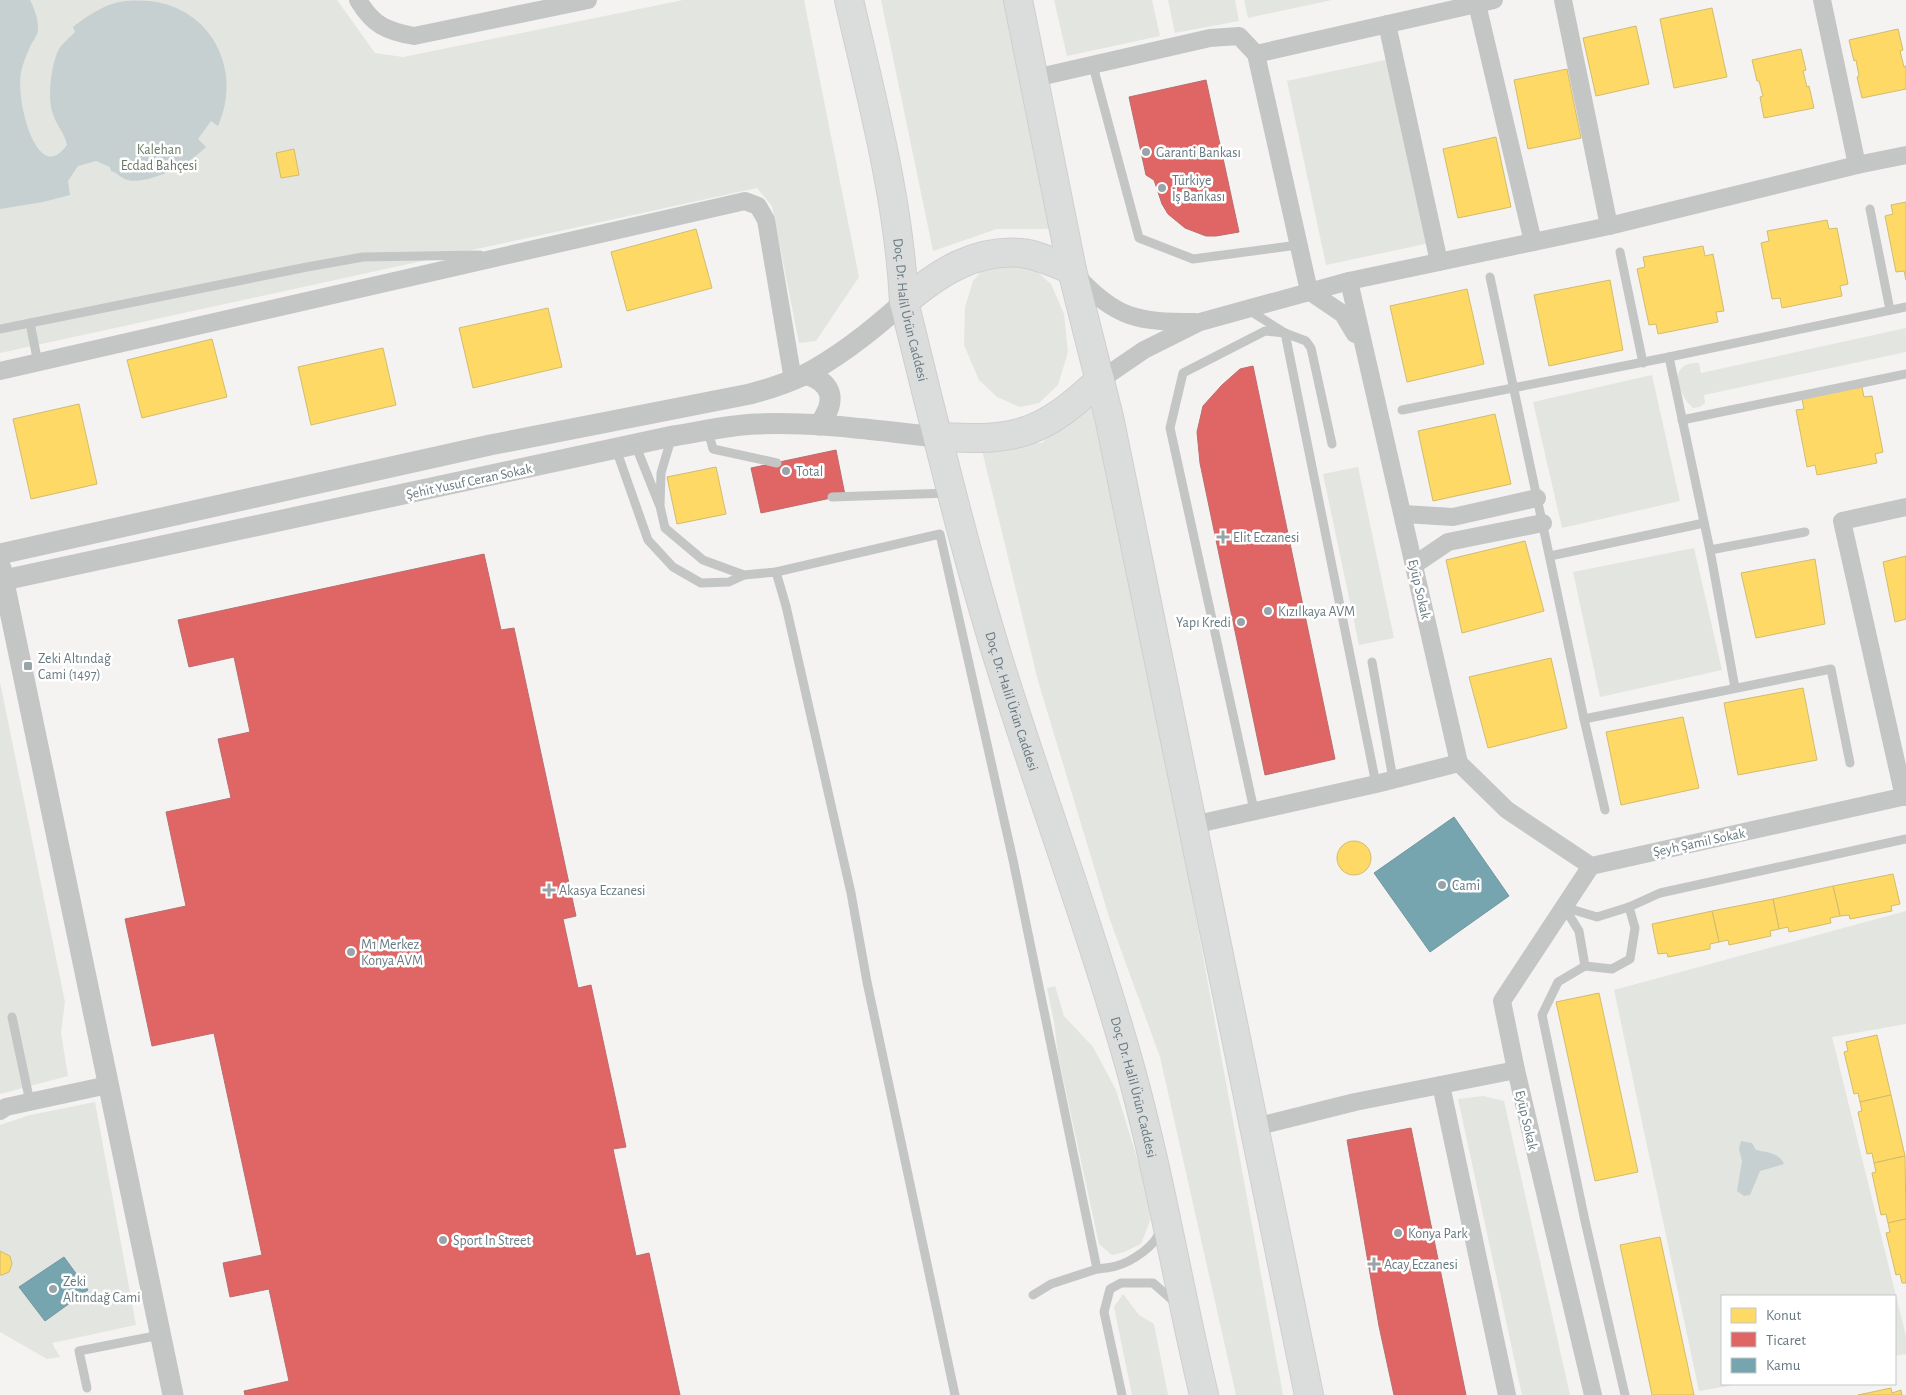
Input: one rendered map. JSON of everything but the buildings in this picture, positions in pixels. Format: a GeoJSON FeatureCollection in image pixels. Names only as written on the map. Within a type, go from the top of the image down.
{"type":"FeatureCollection","features":[{"type":"Feature","properties":{"kind":"main road","name":"Doç. Dr. Halil Ürün Caddesi"},"geometry":{"type":"LineString","coordinates":[[849,0],[894,206],[903,268],[904,302],[966,551],[1003,674],[1103,974],[1131,1071],[1164,1206],[1184,1311],[1204,1395]]}},
{"type":"Feature","properties":{"kind":"main road"},"geometry":{"type":"LineString","coordinates":[[1018,0],[1072,270],[1100,380],[1193,825],[1255,1127],[1305,1388]]}},
{"type":"Feature","properties":{"kind":"main road"},"geometry":{"type":"LineString","coordinates":[[904,302],[942,272],[967,260],[993,254],[1022,253],[1072,270]]}},
{"type":"Feature","properties":{"kind":"main road"},"geometry":{"type":"LineString","coordinates":[[938,437],[995,437],[1021,433],[1042,424],[1064,410],[1100,380]]}},
{"type":"Feature","properties":{"kind":"street"},"geometry":{"type":"LineString","coordinates":[[358,0],[367,15],[390,32],[414,36],[588,0]]}},
{"type":"Feature","properties":{"kind":"street"},"geometry":{"type":"LineString","coordinates":[[1256,54],[1494,0]]}},
{"type":"Feature","properties":{"kind":"street"},"geometry":{"type":"LineString","coordinates":[[1562,0],[1608,226]]}},
{"type":"Feature","properties":{"kind":"street"},"geometry":{"type":"LineString","coordinates":[[1822,0],[1857,165]]}},
{"type":"Feature","properties":{"kind":"street"},"geometry":{"type":"LineString","coordinates":[[1477,4],[1533,242]]}},
{"type":"Feature","properties":{"kind":"street"},"geometry":{"type":"LineString","coordinates":[[1387,24],[1439,262]]}},
{"type":"Feature","properties":{"kind":"street"},"geometry":{"type":"LineString","coordinates":[[1034,78],[1210,38],[1239,36],[1256,54],[1309,292],[1343,314],[1365,351]]}},
{"type":"Feature","properties":{"kind":"street"},"geometry":{"type":"LineString","coordinates":[[1100,380],[1144,350],[1200,322],[1348,281],[1608,226],[1857,165],[1906,155]]}},
{"type":"Feature","properties":{"kind":"street"},"geometry":{"type":"LineString","coordinates":[[0,371],[745,201],[758,206],[766,220],[799,377]]}},
{"type":"Feature","properties":{"kind":"street"},"geometry":{"type":"LineString","coordinates":[[1072,270],[1090,291],[1121,313],[1140,319],[1160,322],[1200,322]]}},
{"type":"Feature","properties":{"kind":"street","name":"Eyüp Sokak"},"geometry":{"type":"LineString","coordinates":[[1348,281],[1459,763]]}},
{"type":"Feature","properties":{"kind":"street"},"geometry":{"type":"LineString","coordinates":[[0,554],[490,445],[750,394],[799,377],[857,341],[904,302]]}},
{"type":"Feature","properties":{"kind":"street"},"geometry":{"type":"LineString","coordinates":[[799,377],[815,377],[825,384],[830,394],[830,406],[819,425]]}},
{"type":"Feature","properties":{"kind":"street","name":"Şehit Yusuf Ceran Sokak"},"geometry":{"type":"LineString","coordinates":[[2,571],[708,430],[755,424],[819,425],[938,437]]}},
{"type":"Feature","properties":{"kind":"street"},"geometry":{"type":"LineString","coordinates":[[1403,514],[1453,517],[1537,498]]}},
{"type":"Feature","properties":{"kind":"street"},"geometry":{"type":"LineString","coordinates":[[1905,797],[1842,521],[1906,507]]}},
{"type":"Feature","properties":{"kind":"street"},"geometry":{"type":"LineString","coordinates":[[1414,564],[1448,542],[1542,524]]}},
{"type":"Feature","properties":{"kind":"street"},"geometry":{"type":"LineString","coordinates":[[2,571],[173,1395]]}},
{"type":"Feature","properties":{"kind":"street"},"geometry":{"type":"LineString","coordinates":[[1193,825],[1459,763],[1507,810],[1590,866]]}},
{"type":"Feature","properties":{"kind":"street","name":"Şeyh Şamil Sokak"},"geometry":{"type":"LineString","coordinates":[[1590,866],[1905,797]]}},
{"type":"Feature","properties":{"kind":"street","name":"Eyüp Sokak"},"geometry":{"type":"LineString","coordinates":[[1590,866],[1502,1001],[1516,1070],[1593,1395]]}},
{"type":"Feature","properties":{"kind":"street"},"geometry":{"type":"LineString","coordinates":[[1255,1127],[1355,1102],[1516,1070]]}},
{"type":"Feature","properties":{"kind":"street"},"geometry":{"type":"LineString","coordinates":[[0,1111],[6,1107],[108,1085]]}},
{"type":"Feature","properties":{"kind":"street"},"geometry":{"type":"LineString","coordinates":[[1441,1085],[1507,1395]]}},
{"type":"Feature","properties":{"kind":"lane"},"geometry":{"type":"LineString","coordinates":[[1093,66],[1138,238],[1193,259],[1298,245]]}},
{"type":"Feature","properties":{"kind":"lane"},"geometry":{"type":"LineString","coordinates":[[1870,209],[1890,310]]}},
{"type":"Feature","properties":{"kind":"lane"},"geometry":{"type":"LineString","coordinates":[[1620,252],[1643,363]]}},
{"type":"Feature","properties":{"kind":"lane"},"geometry":{"type":"LineString","coordinates":[[0,329],[307,266],[363,257],[508,254]]}},
{"type":"Feature","properties":{"kind":"lane"},"geometry":{"type":"LineString","coordinates":[[1490,276],[1605,810]]}},
{"type":"Feature","properties":{"kind":"lane"},"geometry":{"type":"LineString","coordinates":[[1402,410],[1643,363],[1906,307]]}},
{"type":"Feature","properties":{"kind":"lane"},"geometry":{"type":"LineString","coordinates":[[1247,309],[1285,333],[1306,341],[1311,348],[1332,444]]}},
{"type":"Feature","properties":{"kind":"lane"},"geometry":{"type":"LineString","coordinates":[[30,322],[38,363]]}},
{"type":"Feature","properties":{"kind":"lane"},"geometry":{"type":"LineString","coordinates":[[1254,810],[1170,428],[1183,373],[1265,331],[1285,333]]}},
{"type":"Feature","properties":{"kind":"lane"},"geometry":{"type":"LineString","coordinates":[[1285,333],[1384,782]]}},
{"type":"Feature","properties":{"kind":"lane"},"geometry":{"type":"LineString","coordinates":[[1669,357],[1710,550],[1736,688]]}},
{"type":"Feature","properties":{"kind":"lane"},"geometry":{"type":"LineString","coordinates":[[1682,420],[1906,376]]}},
{"type":"Feature","properties":{"kind":"lane"},"geometry":{"type":"LineString","coordinates":[[708,430],[713,449],[777,463]]}},
{"type":"Feature","properties":{"kind":"lane"},"geometry":{"type":"LineString","coordinates":[[673,436],[661,473],[660,506],[665,528],[704,560],[744,576]]}},
{"type":"Feature","properties":{"kind":"lane"},"geometry":{"type":"LineString","coordinates":[[626,446],[660,506]]}},
{"type":"Feature","properties":{"kind":"lane"},"geometry":{"type":"LineString","coordinates":[[626,446],[648,540],[673,567],[701,583],[729,582],[744,576],[776,572],[940,534],[1013,860],[1096,1269]]}},
{"type":"Feature","properties":{"kind":"lane"},"geometry":{"type":"LineString","coordinates":[[832,497],[952,493]]}},
{"type":"Feature","properties":{"kind":"lane"},"geometry":{"type":"LineString","coordinates":[[1550,556],[1704,523]]}},
{"type":"Feature","properties":{"kind":"lane"},"geometry":{"type":"LineString","coordinates":[[1710,550],[1805,532]]}},
{"type":"Feature","properties":{"kind":"lane"},"geometry":{"type":"LineString","coordinates":[[776,572],[786,606],[849,884],[869,992],[955,1395]]}},
{"type":"Feature","properties":{"kind":"lane"},"geometry":{"type":"LineString","coordinates":[[1372,662],[1384,782]]}},
{"type":"Feature","properties":{"kind":"lane"},"geometry":{"type":"LineString","coordinates":[[1584,719],[1831,669],[1850,763]]}},
{"type":"Feature","properties":{"kind":"lane"},"geometry":{"type":"LineString","coordinates":[[1564,907],[1597,917],[1629,907],[1660,893],[1906,839]]}},
{"type":"Feature","properties":{"kind":"lane"},"geometry":{"type":"LineString","coordinates":[[1564,907],[1579,932],[1585,966]]}},
{"type":"Feature","properties":{"kind":"lane"},"geometry":{"type":"LineString","coordinates":[[1625,1395],[1585,1221],[1542,1015],[1558,982],[1585,966],[1612,969],[1630,959],[1635,928],[1629,907]]}},
{"type":"Feature","properties":{"kind":"lane"},"geometry":{"type":"LineString","coordinates":[[12,1017],[30,1102]]}},
{"type":"Feature","properties":{"kind":"lane"},"geometry":{"type":"LineString","coordinates":[[1033,1295],[1051,1284],[1096,1269],[1116,1266],[1142,1254],[1159,1234],[1164,1206]]}},
{"type":"Feature","properties":{"kind":"lane"},"geometry":{"type":"LineString","coordinates":[[1122,1395],[1104,1312],[1110,1289],[1121,1283],[1153,1283],[1184,1311]]}},
{"type":"Feature","properties":{"kind":"lane"},"geometry":{"type":"LineString","coordinates":[[87,1388],[79,1351],[160,1335]]}},
{"type":"Feature","properties":{"kind":"green space","name":"Kalehan Ecdad Bahçesi"},"geometry":{"type":"Polygon","coordinates":[[[0,0],[337,0],[375,53],[403,57],[683,0],[804,0],[859,277],[816,341],[799,343],[772,206],[757,188],[0,353],[0,0]]]}},
{"type":"Feature","properties":{"kind":"green space"},"geometry":{"type":"Polygon","coordinates":[[[881,0],[1005,0],[1054,229],[997,229],[933,251],[881,0]]]}},
{"type":"Feature","properties":{"kind":"green space"},"geometry":{"type":"Polygon","coordinates":[[[1054,0],[1152,0],[1160,36],[1067,56],[1054,0]]]}},
{"type":"Feature","properties":{"kind":"green space"},"geometry":{"type":"Polygon","coordinates":[[[1168,0],[1235,0],[1239,21],[1175,33],[1168,0]]]}},
{"type":"Feature","properties":{"kind":"green space"},"geometry":{"type":"Polygon","coordinates":[[[1244,0],[1332,0],[1248,18],[1244,0]]]}},
{"type":"Feature","properties":{"kind":"green space"},"geometry":{"type":"Polygon","coordinates":[[[1390,59],[1430,243],[1326,265],[1287,81],[1390,59]]]}},
{"type":"Feature","properties":{"kind":"green space"},"geometry":{"type":"Polygon","coordinates":[[[988,264],[1032,267],[1051,284],[1064,314],[1068,352],[1058,385],[1039,403],[1020,407],[997,397],[979,380],[964,345],[965,307],[973,281],[988,264]]]}},
{"type":"Feature","properties":{"kind":"green space"},"geometry":{"type":"Polygon","coordinates":[[[1906,328],[1906,352],[1704,395],[1705,403],[1700,407],[1693,408],[1687,402],[1679,387],[1679,373],[1682,367],[1689,364],[1699,363],[1701,373],[1906,328]]]}},
{"type":"Feature","properties":{"kind":"green space"},"geometry":{"type":"Polygon","coordinates":[[[1652,375],[1680,501],[1562,528],[1533,402],[1652,375]]]}},
{"type":"Feature","properties":{"kind":"green space"},"geometry":{"type":"Polygon","coordinates":[[[1090,399],[1163,737],[1283,1395],[1236,1395],[1160,1057],[1110,920],[1038,681],[980,442],[1042,443],[1090,399]]]}},
{"type":"Feature","properties":{"kind":"green space"},"geometry":{"type":"Polygon","coordinates":[[[1358,467],[1394,638],[1359,645],[1323,474],[1358,467]]]}},
{"type":"Feature","properties":{"kind":"green space"},"geometry":{"type":"Polygon","coordinates":[[[1694,548],[1722,670],[1600,697],[1573,572],[1694,548]]]}},
{"type":"Feature","properties":{"kind":"green space"},"geometry":{"type":"Polygon","coordinates":[[[0,682],[65,1002],[61,1033],[68,1076],[0,1094],[0,682]]]}},
{"type":"Feature","properties":{"kind":"green space"},"geometry":{"type":"Polygon","coordinates":[[[1906,911],[1906,1024],[1832,1037],[1896,1295],[1721,1295],[1721,1385],[1734,1385],[1699,1391],[1614,990],[1906,911]]]}},
{"type":"Feature","properties":{"kind":"green space"},"geometry":{"type":"Polygon","coordinates":[[[1055,986],[1064,1016],[1093,1047],[1116,1090],[1149,1197],[1150,1221],[1141,1244],[1112,1255],[1099,1244],[1058,1055],[1047,988],[1055,986]]]}},
{"type":"Feature","properties":{"kind":"green space"},"geometry":{"type":"Polygon","coordinates":[[[1483,1096],[1504,1101],[1570,1395],[1522,1395],[1458,1099],[1483,1096]]]}},
{"type":"Feature","properties":{"kind":"green space"},"geometry":{"type":"Polygon","coordinates":[[[95,1102],[136,1325],[52,1343],[60,1357],[47,1359],[0,1332],[0,1125],[30,1115],[95,1102]]]}},
{"type":"Feature","properties":{"kind":"green space"},"geometry":{"type":"Polygon","coordinates":[[[1123,1294],[1139,1315],[1154,1324],[1168,1395],[1132,1395],[1114,1307],[1123,1294]]]}},
{"type":"Feature","properties":{"kind":"green space"},"geometry":{"type":"Polygon","coordinates":[[[1896,1296],[1906,1336],[1906,1354],[1896,1356],[1896,1296]]]}},
{"type":"Feature","properties":{"kind":"shaded area"},"geometry":{"type":"Polygon","coordinates":[[[0,0],[30,0],[36,14],[38,32],[23,66],[20,81],[22,104],[28,129],[33,140],[45,155],[55,156],[67,145],[54,118],[50,99],[52,72],[59,49],[75,32],[73,27],[84,19],[107,6],[130,1],[156,2],[180,10],[197,21],[210,34],[219,51],[225,69],[227,88],[218,126],[211,121],[198,139],[206,147],[186,163],[148,179],[133,181],[126,179],[111,171],[110,167],[96,161],[78,166],[68,181],[70,195],[43,202],[0,209],[0,0]]]}},
{"type":"Feature","properties":{"kind":"shaded area"},"geometry":{"type":"Polygon","coordinates":[[[1741,1141],[1752,1143],[1756,1150],[1776,1155],[1784,1164],[1760,1171],[1750,1195],[1744,1196],[1737,1191],[1742,1161],[1739,1149],[1741,1141]]]}},
{"type":"Feature","properties":{"kind":"place","name":"Garanti Bankası"},"geometry":{"type":"Point","coordinates":[1146,152]}},
{"type":"Feature","properties":{"kind":"place","name":"Türkiye İş Bankası"},"geometry":{"type":"Point","coordinates":[1162,188]}},
{"type":"Feature","properties":{"kind":"place","name":"Total"},"geometry":{"type":"Point","coordinates":[786,471]}},
{"type":"Feature","properties":{"kind":"place","name":"Elit Eczanesi"},"geometry":{"type":"Point","coordinates":[1223,537]}},
{"type":"Feature","properties":{"kind":"place","name":"Kızılkaya AVM"},"geometry":{"type":"Point","coordinates":[1268,611]}},
{"type":"Feature","properties":{"kind":"place","name":"Yapı Kredi"},"geometry":{"type":"Point","coordinates":[1241,622]}},
{"type":"Feature","properties":{"kind":"place","name":"Zeki Altındağ Cami (1497)"},"geometry":{"type":"Point","coordinates":[28,666]}},
{"type":"Feature","properties":{"kind":"place","name":"Cami"},"geometry":{"type":"Point","coordinates":[1442,885]}},
{"type":"Feature","properties":{"kind":"place","name":"Akasya Eczanesi"},"geometry":{"type":"Point","coordinates":[549,890]}},
{"type":"Feature","properties":{"kind":"place","name":"M1 Merkez Konya AVM"},"geometry":{"type":"Point","coordinates":[351,952]}},
{"type":"Feature","properties":{"kind":"place","name":"Konya Park"},"geometry":{"type":"Point","coordinates":[1398,1233]}},
{"type":"Feature","properties":{"kind":"place","name":"Sport In Street"},"geometry":{"type":"Point","coordinates":[443,1240]}},
{"type":"Feature","properties":{"kind":"place","name":"Acay Eczanesi"},"geometry":{"type":"Point","coordinates":[1374,1264]}},
{"type":"Feature","properties":{"kind":"place","name":"Zeki Altındağ Cami"},"geometry":{"type":"Point","coordinates":[53,1289]}}]}
